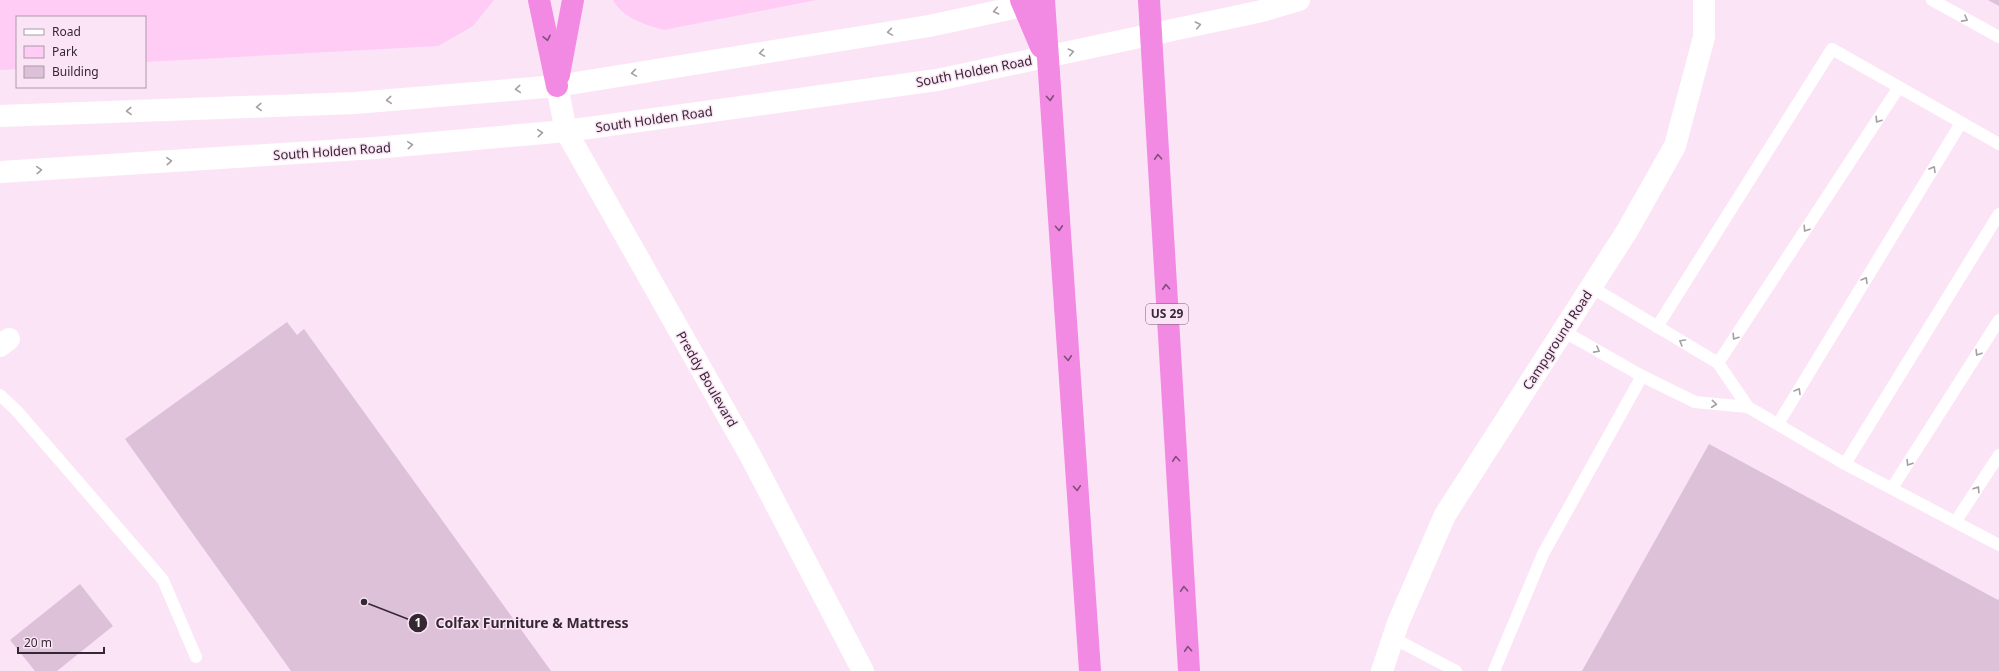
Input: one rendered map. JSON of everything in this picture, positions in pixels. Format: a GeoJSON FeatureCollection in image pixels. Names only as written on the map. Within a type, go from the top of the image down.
{"type":"FeatureCollection","features":[{"type":"Feature","properties":{"kind":"highway"},"geometry":{"type":"LineString","coordinates":[[540,0],[557,86]]}},
{"type":"Feature","properties":{"kind":"highway"},"geometry":{"type":"LineString","coordinates":[[557,86],[573,0]]}},
{"type":"Feature","properties":{"kind":"highway"},"geometry":{"type":"LineString","coordinates":[[1021,0],[1047,60]]}},
{"type":"Feature","properties":{"kind":"highway"},"geometry":{"type":"LineString","coordinates":[[1044,0],[1090,671]]}},
{"type":"Feature","properties":{"kind":"highway","name":"US 29"},"geometry":{"type":"LineString","coordinates":[[1149,0],[1189,671]]}},
{"type":"Feature","properties":{"kind":"main road"},"geometry":{"type":"LineString","coordinates":[[0,116],[355,103],[557,86],[929,26],[1048,0]]}},
{"type":"Feature","properties":{"kind":"main road","name":"South Holden Road"},"geometry":{"type":"LineString","coordinates":[[0,172],[367,149],[566,131],[937,80],[1262,11],[1299,0]]}},
{"type":"Feature","properties":{"kind":"main road","name":"Campground Road"},"geometry":{"type":"LineString","coordinates":[[1382,671],[1393,638],[1445,515],[1627,231],[1675,146],[1704,38],[1704,0]]}},
{"type":"Feature","properties":{"kind":"main road","name":"Preddy Boulevard"},"geometry":{"type":"LineString","coordinates":[[557,86],[566,131],[750,455],[863,671]]}},
{"type":"Feature","properties":{"kind":"lane"},"geometry":{"type":"LineString","coordinates":[[1932,0],[1999,37]]}},
{"type":"Feature","properties":{"kind":"lane"},"geometry":{"type":"LineString","coordinates":[[1657,326],[1832,49],[1999,144]]}},
{"type":"Feature","properties":{"kind":"lane"},"geometry":{"type":"LineString","coordinates":[[1718,363],[1899,87]]}},
{"type":"Feature","properties":{"kind":"lane"},"geometry":{"type":"LineString","coordinates":[[1778,424],[1961,123]]}},
{"type":"Feature","properties":{"kind":"lane"},"geometry":{"type":"LineString","coordinates":[[1845,464],[1999,214]]}},
{"type":"Feature","properties":{"kind":"lane"},"geometry":{"type":"LineString","coordinates":[[1591,287],[1718,363],[1748,408]]}},
{"type":"Feature","properties":{"kind":"lane"},"geometry":{"type":"LineString","coordinates":[[1892,488],[1999,320]]}},
{"type":"Feature","properties":{"kind":"lane"},"geometry":{"type":"LineString","coordinates":[[1563,331],[1642,376],[1696,402],[1748,408],[1845,464],[1956,521],[1999,545]]}},
{"type":"Feature","properties":{"kind":"lane"},"geometry":{"type":"LineString","coordinates":[[1494,671],[1543,554],[1642,376]]}},
{"type":"Feature","properties":{"kind":"lane"},"geometry":{"type":"LineString","coordinates":[[0,394],[17,411],[163,580],[196,657]]}},
{"type":"Feature","properties":{"kind":"lane"},"geometry":{"type":"LineString","coordinates":[[1956,521],[1999,455]]}},
{"type":"Feature","properties":{"kind":"lane"},"geometry":{"type":"LineString","coordinates":[[1393,638],[1456,671]]}},
{"type":"Feature","properties":{"kind":"green space"},"geometry":{"type":"Polygon","coordinates":[[[0,0],[494,0],[473,26],[438,46],[146,62],[146,16],[16,16],[16,69],[0,70],[0,0]]]}},
{"type":"Feature","properties":{"kind":"green space"},"geometry":{"type":"Polygon","coordinates":[[[613,0],[816,0],[664,30],[642,23],[628,16],[622,12],[613,0]]]}},
{"type":"Feature","properties":{"kind":"building"},"geometry":{"type":"Polygon","coordinates":[[[1988,0],[1999,0],[1999,6],[1988,0]]]}},
{"type":"Feature","properties":{"kind":"building"},"geometry":{"type":"Polygon","coordinates":[[[287,322],[297,335],[304,329],[551,671],[291,671],[125,439],[287,322]]]}},
{"type":"Feature","properties":{"kind":"building"},"geometry":{"type":"Polygon","coordinates":[[[1709,444],[1998,600],[1999,598],[1999,671],[1582,671],[1709,444]]]}},
{"type":"Feature","properties":{"kind":"building"},"geometry":{"type":"Polygon","coordinates":[[[80,584],[113,626],[57,671],[35,671],[10,640],[80,584]]]}},
{"type":"Feature","properties":{"kind":"place","name":"Colfax Furniture & Mattress"},"geometry":{"type":"Point","coordinates":[364,602]}}]}
